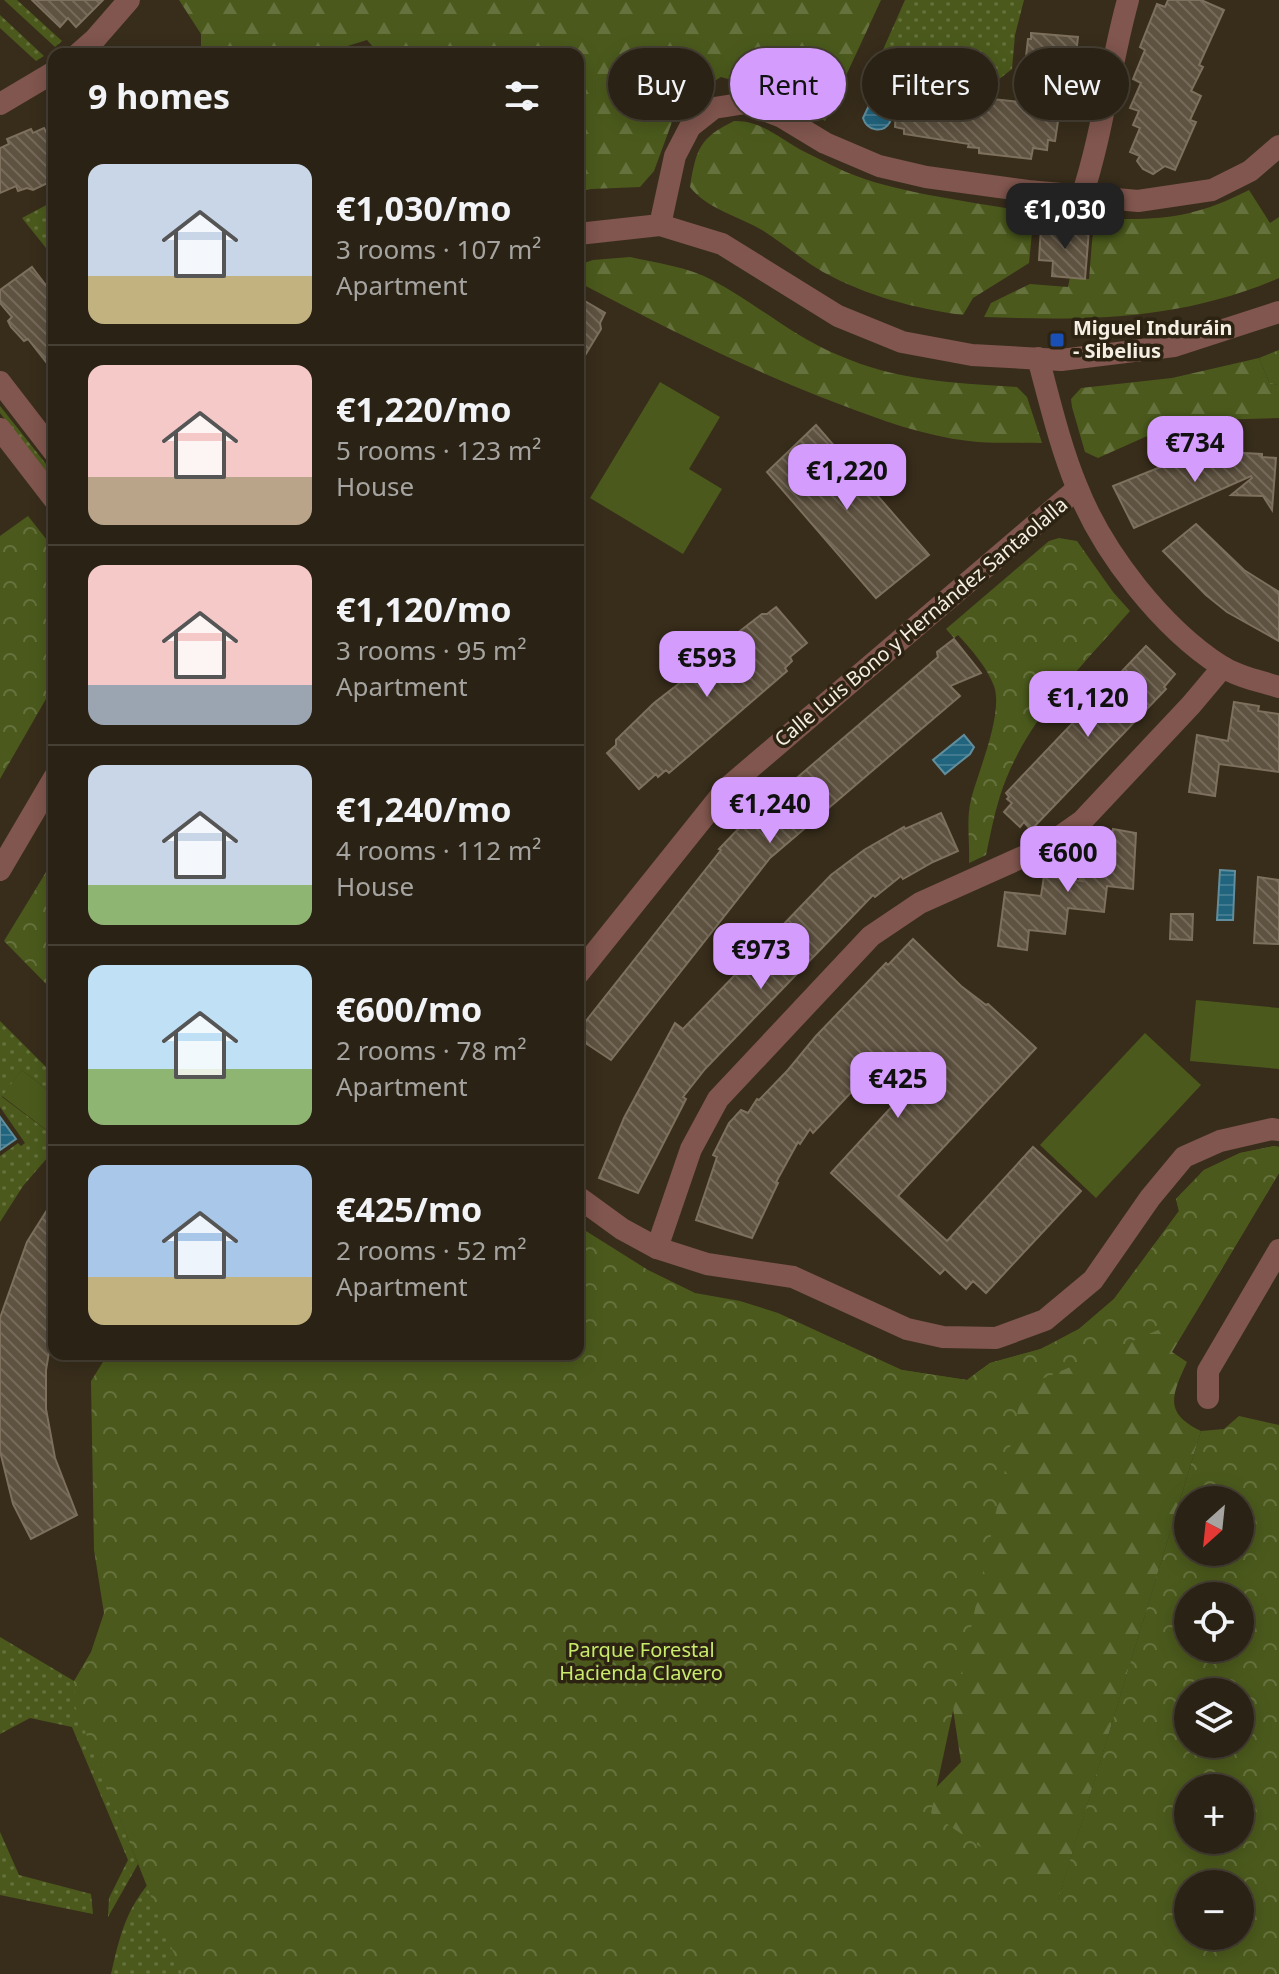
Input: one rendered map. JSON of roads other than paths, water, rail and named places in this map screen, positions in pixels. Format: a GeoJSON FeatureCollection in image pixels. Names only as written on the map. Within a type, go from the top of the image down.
{"type":"FeatureCollection","features":[{"type":"Feature","properties":{"kind":"street"},"geometry":{"type":"LineString","coordinates":[[85,48],[129,0]]}},
{"type":"Feature","properties":{"kind":"street"},"geometry":{"type":"LineString","coordinates":[[1082,196],[1096,152],[1114,50],[1128,0]]}},
{"type":"Feature","properties":{"kind":"street"},"geometry":{"type":"LineString","coordinates":[[0,104],[48,76]]}},
{"type":"Feature","properties":{"kind":"street"},"geometry":{"type":"LineString","coordinates":[[660,225],[675,156],[690,127],[714,108],[746,103],[782,117],[825,143],[879,166],[926,177],[1138,201],[1212,190],[1250,171],[1279,146]]}},
{"type":"Feature","properties":{"kind":"street"},"geometry":{"type":"LineString","coordinates":[[584,233],[660,225],[722,244],[838,316],[902,342],[972,355],[1061,360],[1174,346],[1279,312]]}},
{"type":"Feature","properties":{"kind":"street"},"geometry":{"type":"LineString","coordinates":[[1038,358],[1077,489],[1132,582],[1173,628],[1223,667],[1279,687]]}},
{"type":"Feature","properties":{"kind":"street"},"geometry":{"type":"LineString","coordinates":[[0,382],[48,444]]}},
{"type":"Feature","properties":{"kind":"street"},"geometry":{"type":"LineString","coordinates":[[0,429],[48,491]]}},
{"type":"Feature","properties":{"kind":"street","name":"Calle Luis Bono y Hernández Santaolalla"},"geometry":{"type":"LineString","coordinates":[[584,967],[727,788],[1077,489]]}},
{"type":"Feature","properties":{"kind":"street"},"geometry":{"type":"LineString","coordinates":[[657,1248],[691,1149],[718,1099],[871,936],[920,903],[1045,847],[1082,821],[1223,667]]}},
{"type":"Feature","properties":{"kind":"street"},"geometry":{"type":"LineString","coordinates":[[0,870],[48,788]]}},
{"type":"Feature","properties":{"kind":"street"},"geometry":{"type":"LineString","coordinates":[[584,1201],[622,1229],[657,1248],[707,1264],[793,1277],[907,1329],[943,1337],[996,1338],[1045,1320],[1093,1280],[1150,1198],[1184,1157],[1220,1141],[1279,1130]]}},
{"type":"Feature","properties":{"kind":"street"},"geometry":{"type":"LineString","coordinates":[[1208,1398],[1208,1371],[1279,1250]]}},
{"type":"Feature","properties":{"kind":"water"},"geometry":{"type":"Polygon","coordinates":[[[865,122],[890,122],[883,128],[875,129],[865,122]]]}},
{"type":"Feature","properties":{"kind":"water"},"geometry":{"type":"Polygon","coordinates":[[[964,735],[974,747],[945,774],[933,760],[964,735]]]}},
{"type":"Feature","properties":{"kind":"water"},"geometry":{"type":"Polygon","coordinates":[[[1220,870],[1235,871],[1233,920],[1217,920],[1220,870]]]}},
{"type":"Feature","properties":{"kind":"water"},"geometry":{"type":"Polygon","coordinates":[[[0,1117],[16,1139],[0,1150],[0,1117]]]}},
{"type":"Feature","properties":{"kind":"place","name":"Miguel Induráin - Sibelius"},"geometry":{"type":"Point","coordinates":[1057,340]}},
{"type":"Feature","properties":{"kind":"park label","name":"Parque Forestal Hacienda Clavero"},"geometry":{"type":"Point","coordinates":[641,1662]}}]}
